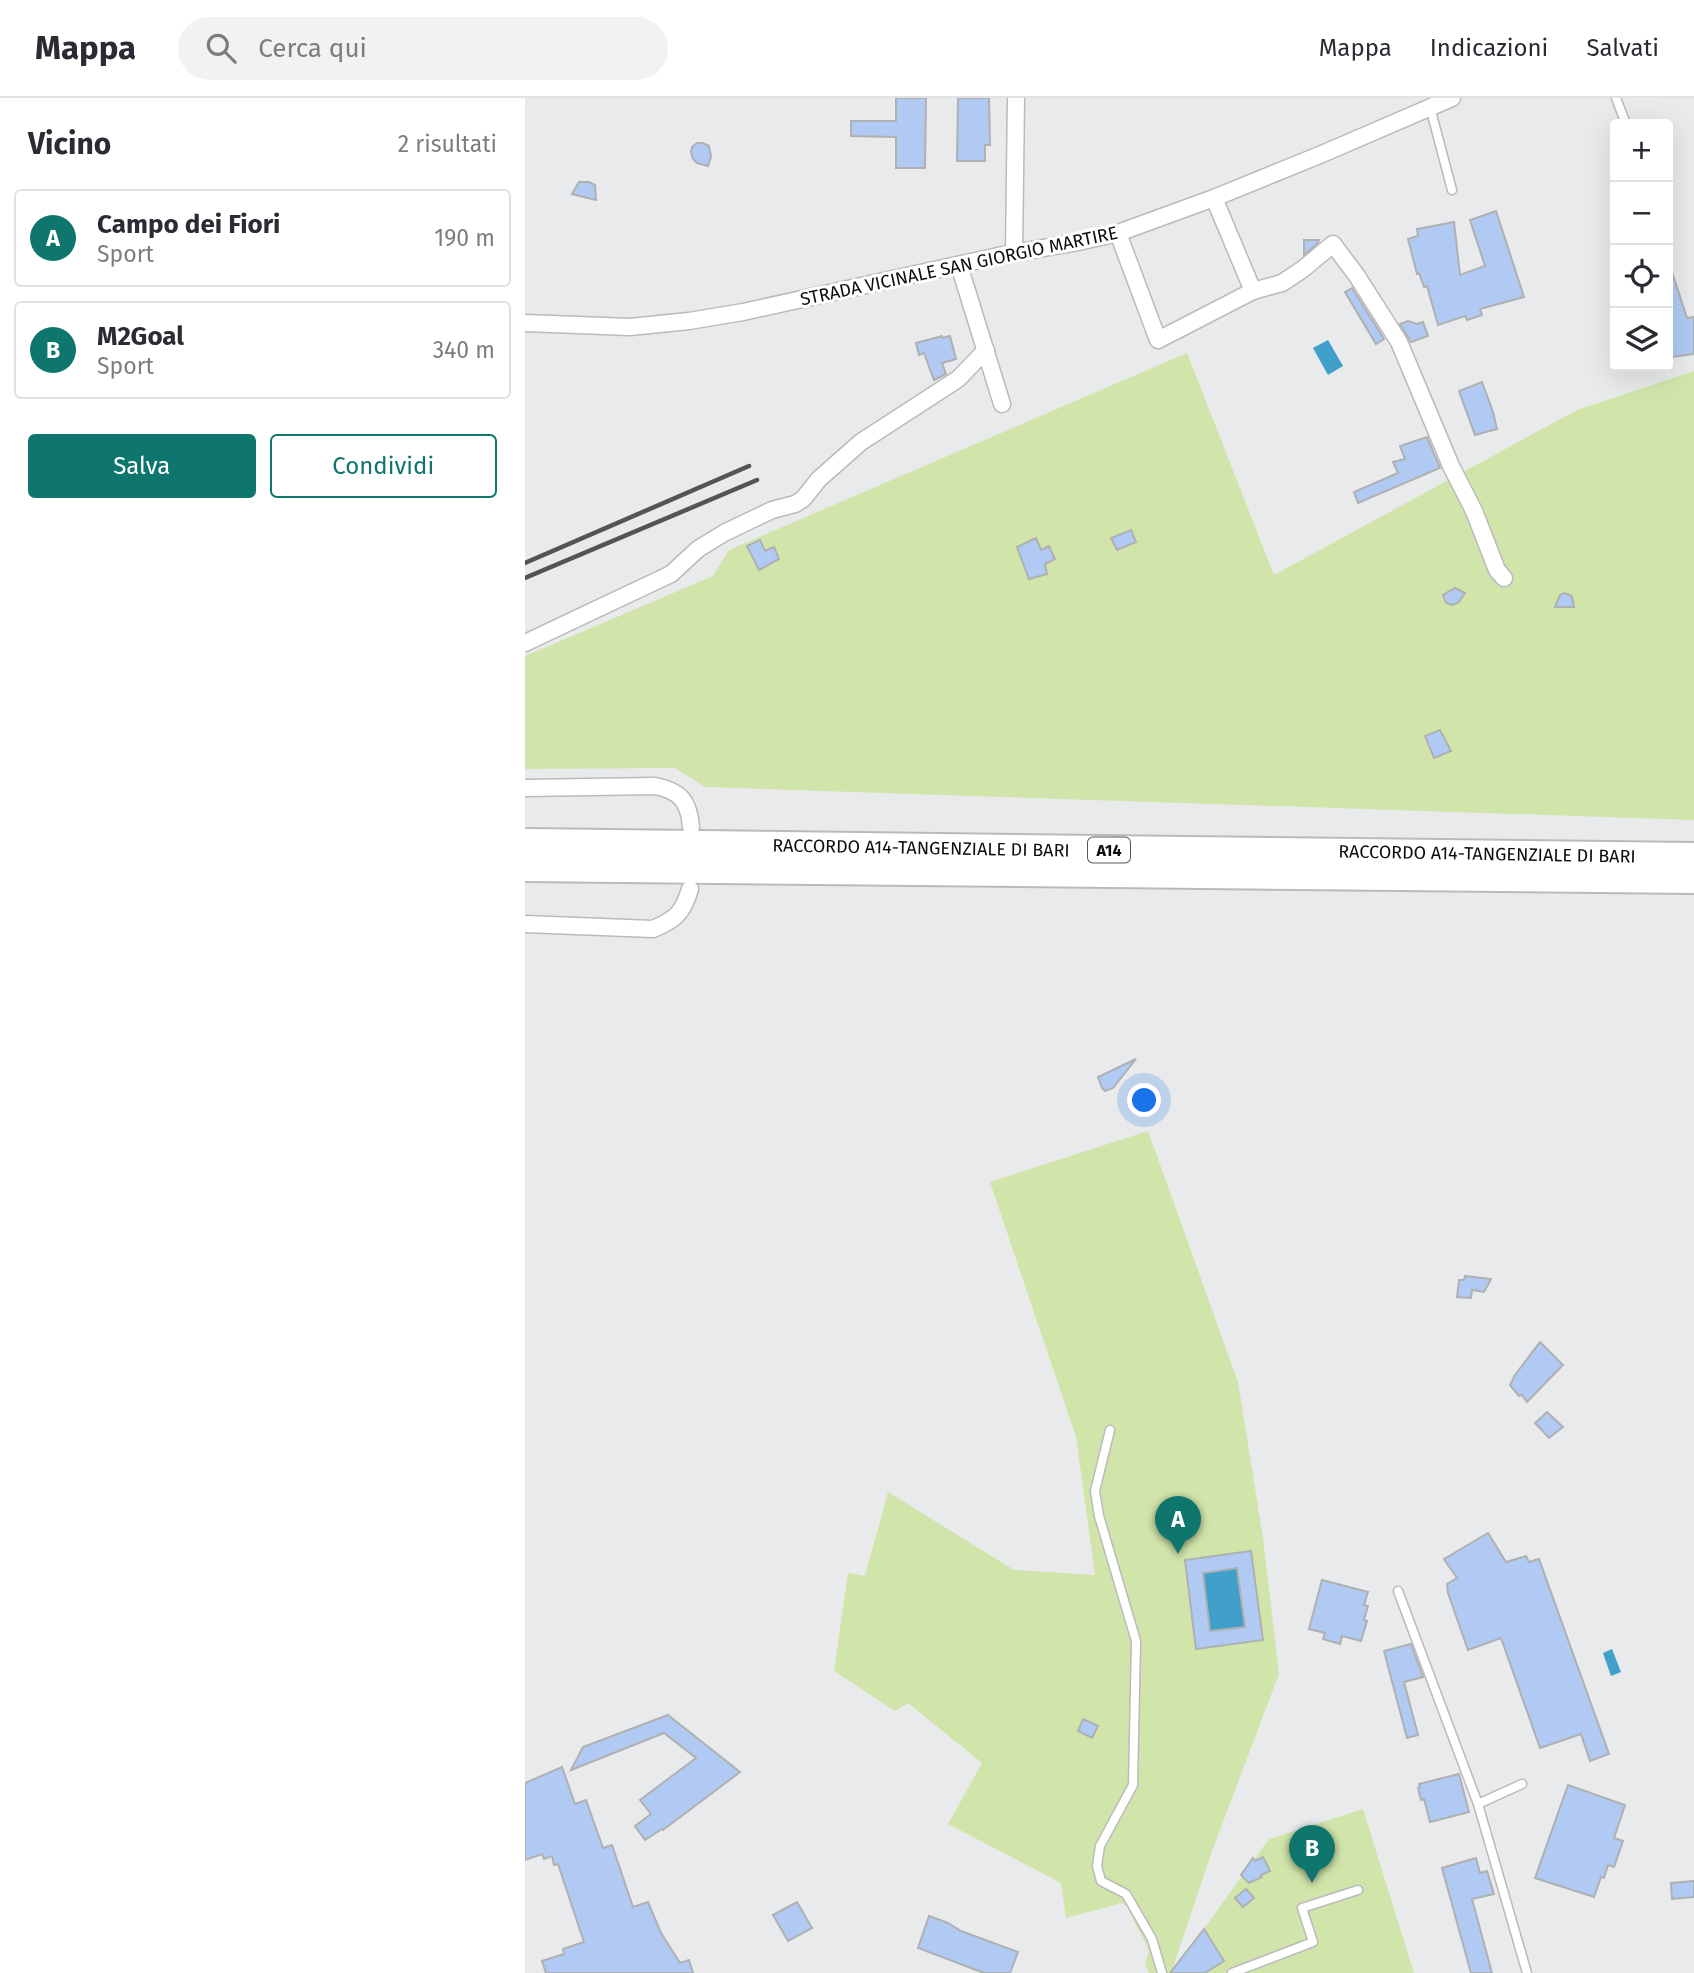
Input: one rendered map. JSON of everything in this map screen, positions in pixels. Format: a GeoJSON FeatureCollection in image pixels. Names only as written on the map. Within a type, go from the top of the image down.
{"type":"FeatureCollection","features":[{"type":"Feature","properties":{"kind":"highway","name":"RACCORDO A14-TANGENZIALE DI BARI"},"geometry":{"type":"LineString","coordinates":[[525,844],[1694,857]]}},
{"type":"Feature","properties":{"kind":"highway","name":"RACCORDO A14-TANGENZIALE DI BARI"},"geometry":{"type":"LineString","coordinates":[[525,867],[1694,879]]}},
{"type":"Feature","properties":{"kind":"street"},"geometry":{"type":"LineString","coordinates":[[1014,253],[1016,98]]}},
{"type":"Feature","properties":{"kind":"street","name":"STRADA VICINALE SAN GIORGIO MARTIRE"},"geometry":{"type":"LineString","coordinates":[[525,323],[630,327],[689,321],[1118,233],[1322,154],[1452,98]]}},
{"type":"Feature","properties":{"kind":"street"},"geometry":{"type":"LineString","coordinates":[[1213,198],[1253,291]]}},
{"type":"Feature","properties":{"kind":"street"},"geometry":{"type":"LineString","coordinates":[[1118,233],[1157,340],[1253,291],[1282,283],[1333,244],[1357,275],[1399,342],[1451,466],[1474,511],[1497,570],[1504,579]]}},
{"type":"Feature","properties":{"kind":"street"},"geometry":{"type":"LineString","coordinates":[[959,265],[1002,404]]}},
{"type":"Feature","properties":{"kind":"street"},"geometry":{"type":"LineString","coordinates":[[525,643],[671,574],[698,549],[725,533],[772,510],[803,499],[819,479],[861,442],[958,379],[986,350]]}},
{"type":"Feature","properties":{"kind":"street"},"geometry":{"type":"LineString","coordinates":[[525,788],[665,788],[674,791],[685,802],[691,827]]}},
{"type":"Feature","properties":{"kind":"street"},"geometry":{"type":"LineString","coordinates":[[525,923],[653,929],[669,922],[681,912],[690,889]]}},
{"type":"Feature","properties":{"kind":"lane"},"geometry":{"type":"LineString","coordinates":[[1616,98],[1624,119]]}},
{"type":"Feature","properties":{"kind":"lane"},"geometry":{"type":"LineString","coordinates":[[1430,107],[1453,190]]}},
{"type":"Feature","properties":{"kind":"lane"},"geometry":{"type":"LineString","coordinates":[[1110,1430],[1095,1491],[1099,1516],[1136,1641],[1133,1785],[1100,1846],[1097,1866],[1101,1881],[1126,1894],[1152,1939],[1161,1973]]}},
{"type":"Feature","properties":{"kind":"lane"},"geometry":{"type":"LineString","coordinates":[[1398,1591],[1478,1804],[1527,1973]]}},
{"type":"Feature","properties":{"kind":"lane"},"geometry":{"type":"LineString","coordinates":[[1478,1804],[1522,1784]]}},
{"type":"Feature","properties":{"kind":"lane"},"geometry":{"type":"LineString","coordinates":[[1232,1973],[1313,1942],[1303,1908],[1358,1890]]}},
{"type":"Feature","properties":{"kind":"green space"},"geometry":{"type":"Polygon","coordinates":[[[1187,353],[1274,575],[1577,410],[1694,371],[1694,820],[705,787],[675,768],[525,769],[525,656],[713,576],[729,550],[1187,353]]]}},
{"type":"Feature","properties":{"kind":"green space"},"geometry":{"type":"Polygon","coordinates":[[[1148,1131],[1238,1382],[1263,1538],[1279,1674],[1212,1851],[1171,1973],[1149,1973],[1145,1963],[1149,1951],[1127,1907],[1122,1903],[1066,1918],[1061,1883],[948,1824],[982,1763],[908,1703],[895,1711],[834,1671],[848,1573],[865,1576],[888,1492],[1014,1570],[1095,1575],[1076,1437],[990,1182],[1148,1131]]]}},
{"type":"Feature","properties":{"kind":"green space"},"geometry":{"type":"Polygon","coordinates":[[[1363,1809],[1414,1973],[1172,1973],[1269,1839],[1363,1809]]]}},
{"type":"Feature","properties":{"kind":"water"},"geometry":{"type":"Polygon","coordinates":[[[1328,340],[1343,366],[1328,375],[1313,348],[1328,340]]]}},
{"type":"Feature","properties":{"kind":"water"},"geometry":{"type":"Polygon","coordinates":[[[1237,1568],[1245,1627],[1210,1631],[1203,1573],[1237,1568]]]}},
{"type":"Feature","properties":{"kind":"water"},"geometry":{"type":"Polygon","coordinates":[[[1612,1649],[1621,1672],[1611,1676],[1603,1653],[1612,1649]]]}},
{"type":"Feature","properties":{"kind":"building"},"geometry":{"type":"Polygon","coordinates":[[[896,98],[926,98],[925,168],[896,168],[896,137],[851,136],[851,121],[896,121],[896,98]]]}},
{"type":"Feature","properties":{"kind":"building"},"geometry":{"type":"Polygon","coordinates":[[[958,98],[989,98],[990,145],[985,145],[985,161],[957,161],[958,98]]]}},
{"type":"Feature","properties":{"kind":"building"},"geometry":{"type":"Polygon","coordinates":[[[697,143],[709,146],[711,157],[708,166],[693,159],[692,147],[697,143]]]}},
{"type":"Feature","properties":{"kind":"building"},"geometry":{"type":"Polygon","coordinates":[[[579,182],[595,185],[596,200],[572,194],[579,182]]]}},
{"type":"Feature","properties":{"kind":"building"},"geometry":{"type":"Polygon","coordinates":[[[1496,211],[1524,297],[1480,309],[1482,315],[1467,320],[1465,316],[1438,325],[1427,286],[1424,287],[1419,273],[1417,274],[1408,239],[1418,236],[1417,229],[1454,222],[1460,275],[1485,266],[1470,220],[1496,211]]]}},
{"type":"Feature","properties":{"kind":"building"},"geometry":{"type":"Polygon","coordinates":[[[1304,240],[1319,240],[1304,255],[1304,240]]]}},
{"type":"Feature","properties":{"kind":"building"},"geometry":{"type":"Polygon","coordinates":[[[1673,275],[1687,318],[1694,317],[1694,354],[1673,357],[1673,275]]]}},
{"type":"Feature","properties":{"kind":"building"},"geometry":{"type":"Polygon","coordinates":[[[1352,288],[1384,339],[1376,344],[1345,292],[1352,288]]]}},
{"type":"Feature","properties":{"kind":"building"},"geometry":{"type":"Polygon","coordinates":[[[1408,321],[1417,324],[1423,322],[1428,336],[1411,342],[1400,324],[1408,321]]]}},
{"type":"Feature","properties":{"kind":"building"},"geometry":{"type":"Polygon","coordinates":[[[950,336],[956,359],[942,363],[946,374],[934,380],[924,353],[919,355],[916,343],[950,336]]]}},
{"type":"Feature","properties":{"kind":"building"},"geometry":{"type":"Polygon","coordinates":[[[1482,382],[1497,429],[1475,435],[1459,391],[1482,382]]]}},
{"type":"Feature","properties":{"kind":"building"},"geometry":{"type":"Polygon","coordinates":[[[1427,437],[1440,468],[1358,503],[1354,492],[1398,473],[1393,462],[1405,459],[1400,446],[1427,437]]]}},
{"type":"Feature","properties":{"kind":"building"},"geometry":{"type":"Polygon","coordinates":[[[1131,530],[1136,542],[1117,550],[1111,538],[1131,530]]]}},
{"type":"Feature","properties":{"kind":"building"},"geometry":{"type":"Polygon","coordinates":[[[1036,538],[1041,550],[1049,546],[1055,559],[1045,564],[1047,574],[1029,579],[1017,547],[1036,538]]]}},
{"type":"Feature","properties":{"kind":"building"},"geometry":{"type":"Polygon","coordinates":[[[760,540],[765,551],[774,547],[779,559],[759,570],[747,546],[760,540]]]}},
{"type":"Feature","properties":{"kind":"building"},"geometry":{"type":"Polygon","coordinates":[[[1455,588],[1465,593],[1459,602],[1453,605],[1446,603],[1443,595],[1455,588]]]}},
{"type":"Feature","properties":{"kind":"building"},"geometry":{"type":"Polygon","coordinates":[[[1564,593],[1572,596],[1574,607],[1555,607],[1560,595],[1564,593]]]}},
{"type":"Feature","properties":{"kind":"building"},"geometry":{"type":"Polygon","coordinates":[[[1440,730],[1451,751],[1434,758],[1425,736],[1440,730]]]}},
{"type":"Feature","properties":{"kind":"building"},"geometry":{"type":"Polygon","coordinates":[[[1136,1059],[1113,1088],[1105,1091],[1102,1088],[1098,1077],[1136,1059]]]}},
{"type":"Feature","properties":{"kind":"building"},"geometry":{"type":"Polygon","coordinates":[[[1465,1276],[1491,1279],[1484,1292],[1472,1290],[1471,1298],[1457,1297],[1459,1280],[1464,1280],[1465,1276]]]}},
{"type":"Feature","properties":{"kind":"building"},"geometry":{"type":"Polygon","coordinates":[[[1540,1342],[1563,1365],[1527,1402],[1510,1385],[1540,1342]]]}},
{"type":"Feature","properties":{"kind":"building"},"geometry":{"type":"Polygon","coordinates":[[[1547,1412],[1563,1427],[1549,1438],[1535,1423],[1547,1412]]]}},
{"type":"Feature","properties":{"kind":"building"},"geometry":{"type":"Polygon","coordinates":[[[1488,1533],[1506,1562],[1526,1556],[1529,1562],[1539,1559],[1609,1754],[1590,1761],[1581,1734],[1540,1748],[1501,1638],[1468,1650],[1448,1593],[1447,1584],[1457,1578],[1444,1559],[1488,1533]]]}},
{"type":"Feature","properties":{"kind":"building"},"geometry":{"type":"Polygon","coordinates":[[[1251,1551],[1263,1640],[1196,1649],[1185,1560],[1251,1551]],[[1237,1568],[1203,1573],[1210,1631],[1245,1627],[1237,1568]]]}},
{"type":"Feature","properties":{"kind":"building"},"geometry":{"type":"Polygon","coordinates":[[[1322,1580],[1368,1592],[1364,1605],[1368,1606],[1364,1620],[1367,1621],[1361,1641],[1342,1636],[1340,1644],[1323,1639],[1325,1633],[1309,1629],[1322,1580]]]}},
{"type":"Feature","properties":{"kind":"building"},"geometry":{"type":"Polygon","coordinates":[[[1411,1644],[1423,1677],[1404,1682],[1418,1735],[1407,1738],[1384,1651],[1411,1644]]]}},
{"type":"Feature","properties":{"kind":"building"},"geometry":{"type":"Polygon","coordinates":[[[668,1715],[740,1772],[663,1830],[645,1840],[635,1826],[651,1814],[640,1800],[696,1758],[664,1733],[571,1770],[583,1747],[668,1715]]]}},
{"type":"Feature","properties":{"kind":"building"},"geometry":{"type":"Polygon","coordinates":[[[1083,1719],[1098,1726],[1092,1738],[1078,1731],[1083,1719]]]}},
{"type":"Feature","properties":{"kind":"building"},"geometry":{"type":"Polygon","coordinates":[[[562,1767],[575,1804],[586,1800],[603,1848],[612,1845],[633,1907],[648,1902],[661,1933],[680,1963],[689,1960],[693,1973],[546,1973],[542,1961],[564,1954],[563,1949],[584,1942],[558,1864],[554,1865],[552,1856],[544,1859],[542,1854],[525,1860],[525,1783],[562,1767]]]}},
{"type":"Feature","properties":{"kind":"building"},"geometry":{"type":"Polygon","coordinates":[[[1459,1774],[1469,1812],[1430,1822],[1424,1799],[1421,1800],[1419,1784],[1459,1774]]]}},
{"type":"Feature","properties":{"kind":"building"},"geometry":{"type":"Polygon","coordinates":[[[1568,1785],[1625,1805],[1614,1838],[1623,1841],[1614,1867],[1608,1865],[1594,1897],[1535,1878],[1568,1785]]]}},
{"type":"Feature","properties":{"kind":"building"},"geometry":{"type":"Polygon","coordinates":[[[1263,1857],[1270,1871],[1249,1883],[1241,1875],[1253,1858],[1255,1861],[1263,1857]]]}},
{"type":"Feature","properties":{"kind":"building"},"geometry":{"type":"Polygon","coordinates":[[[1476,1858],[1480,1873],[1487,1871],[1494,1894],[1472,1899],[1492,1973],[1471,1973],[1442,1868],[1476,1858]]]}},
{"type":"Feature","properties":{"kind":"building"},"geometry":{"type":"Polygon","coordinates":[[[1694,1881],[1694,1897],[1672,1899],[1671,1883],[1694,1881]]]}},
{"type":"Feature","properties":{"kind":"building"},"geometry":{"type":"Polygon","coordinates":[[[1246,1889],[1254,1898],[1243,1907],[1235,1898],[1246,1889]]]}},
{"type":"Feature","properties":{"kind":"building"},"geometry":{"type":"Polygon","coordinates":[[[797,1902],[812,1928],[788,1941],[773,1915],[797,1902]]]}},
{"type":"Feature","properties":{"kind":"building"},"geometry":{"type":"Polygon","coordinates":[[[929,1916],[1018,1952],[1010,1973],[984,1973],[918,1948],[929,1916]]]}},
{"type":"Feature","properties":{"kind":"building"},"geometry":{"type":"Polygon","coordinates":[[[1204,1929],[1224,1961],[1205,1973],[1170,1973],[1204,1929]]]}},
{"type":"Feature","properties":{"kind":"railway"},"geometry":{"type":"LineString","coordinates":[[525,563],[749,466]]}},
{"type":"Feature","properties":{"kind":"railway"},"geometry":{"type":"LineString","coordinates":[[525,578],[757,480]]}},
{"type":"Feature","properties":{"kind":"place","name":"Campo dei Fiori"},"geometry":{"type":"Point","coordinates":[1178,1554]}},
{"type":"Feature","properties":{"kind":"place","name":"M2Goal"},"geometry":{"type":"Point","coordinates":[1312,1883]}}]}
